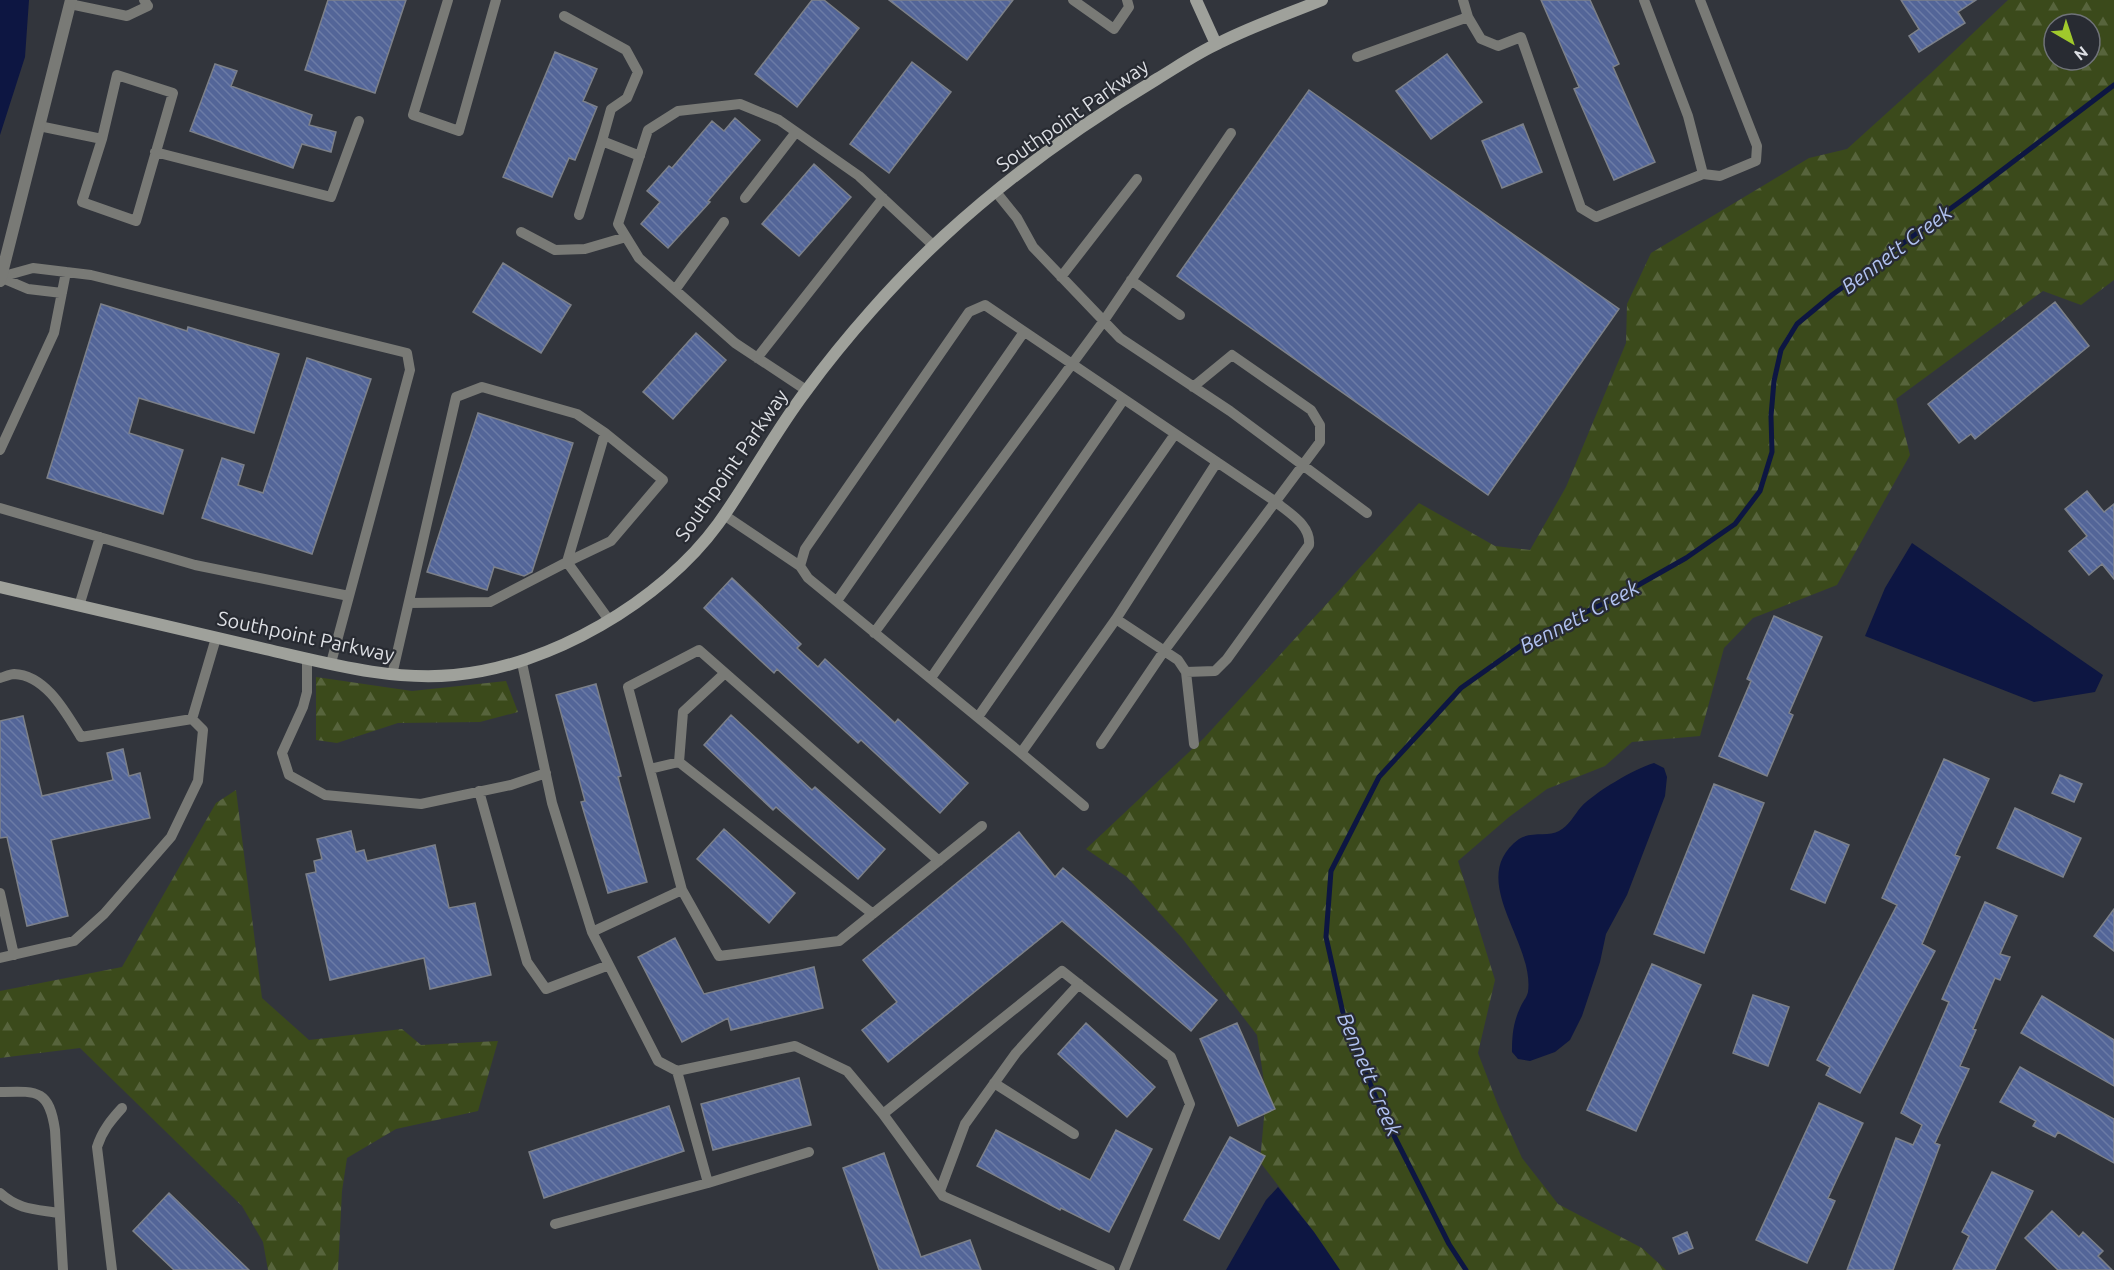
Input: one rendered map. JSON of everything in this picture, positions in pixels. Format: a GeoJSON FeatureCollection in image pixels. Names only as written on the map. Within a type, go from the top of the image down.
{"type":"FeatureCollection","features":[{"type":"Feature","properties":{"kind":"main road"},"geometry":{"type":"LineString","coordinates":[[1196,0],[1216,44]]}},
{"type":"Feature","properties":{"kind":"main road","name":"Southpoint Parkway"},"geometry":{"type":"LineString","coordinates":[[0,587],[216,638],[392,675],[431,677],[460,675],[522,663],[609,620],[648,595],[674,573],[696,551],[724,515],[806,390],[877,306],[934,246],[1020,172],[1110,107],[1216,44],[1322,0]]}},
{"type":"Feature","properties":{"kind":"street"},"geometry":{"type":"LineString","coordinates":[[0,279],[70,2]]}},
{"type":"Feature","properties":{"kind":"lane"},"geometry":{"type":"LineString","coordinates":[[447,0],[413,115],[459,131],[496,0]]}},
{"type":"Feature","properties":{"kind":"lane"},"geometry":{"type":"LineString","coordinates":[[1073,0],[1114,29],[1129,7],[1127,0]]}},
{"type":"Feature","properties":{"kind":"lane"},"geometry":{"type":"LineString","coordinates":[[1463,0],[1468,17],[1481,39],[1498,46],[1521,37],[1581,208],[1596,217],[1702,174],[1720,176],[1756,161],[1757,146],[1700,0]]}},
{"type":"Feature","properties":{"kind":"lane"},"geometry":{"type":"LineString","coordinates":[[1644,0],[1688,116],[1702,174]]}},
{"type":"Feature","properties":{"kind":"lane"},"geometry":{"type":"LineString","coordinates":[[70,2],[127,16],[147,2]]}},
{"type":"Feature","properties":{"kind":"lane"},"geometry":{"type":"LineString","coordinates":[[564,16],[626,50],[638,72],[627,98],[611,109],[579,215]]}},
{"type":"Feature","properties":{"kind":"lane"},"geometry":{"type":"LineString","coordinates":[[1357,57],[1468,17]]}},
{"type":"Feature","properties":{"kind":"lane"},"geometry":{"type":"LineString","coordinates":[[117,75],[173,93],[136,220],[82,202],[102,139],[117,75]]}},
{"type":"Feature","properties":{"kind":"lane"},"geometry":{"type":"LineString","coordinates":[[806,390],[735,343],[639,258],[618,225],[648,130],[678,111],[740,104],[779,120],[860,176],[934,246]]}},
{"type":"Feature","properties":{"kind":"lane"},"geometry":{"type":"LineString","coordinates":[[155,152],[332,197],[359,121]]}},
{"type":"Feature","properties":{"kind":"lane"},"geometry":{"type":"LineString","coordinates":[[39,126],[102,139]]}},
{"type":"Feature","properties":{"kind":"lane"},"geometry":{"type":"LineString","coordinates":[[745,198],[796,132]]}},
{"type":"Feature","properties":{"kind":"lane"},"geometry":{"type":"LineString","coordinates":[[874,633],[1103,322],[1231,133]]}},
{"type":"Feature","properties":{"kind":"lane"},"geometry":{"type":"LineString","coordinates":[[602,141],[640,156]]}},
{"type":"Feature","properties":{"kind":"lane"},"geometry":{"type":"LineString","coordinates":[[1061,277],[1137,179]]}},
{"type":"Feature","properties":{"kind":"lane"},"geometry":{"type":"LineString","coordinates":[[996,192],[1017,218],[1034,247],[1120,338],[1230,411],[1367,513]]}},
{"type":"Feature","properties":{"kind":"lane"},"geometry":{"type":"LineString","coordinates":[[757,358],[883,198]]}},
{"type":"Feature","properties":{"kind":"lane"},"geometry":{"type":"LineString","coordinates":[[675,290],[724,222]]}},
{"type":"Feature","properties":{"kind":"lane"},"geometry":{"type":"LineString","coordinates":[[522,232],[555,250],[585,249],[626,237]]}},
{"type":"Feature","properties":{"kind":"lane"},"geometry":{"type":"LineString","coordinates":[[0,279],[33,268],[91,274],[407,353],[410,370],[331,663]]}},
{"type":"Feature","properties":{"kind":"lane"},"geometry":{"type":"LineString","coordinates":[[0,450],[54,333],[66,272]]}},
{"type":"Feature","properties":{"kind":"lane"},"geometry":{"type":"LineString","coordinates":[[0,279],[28,289],[62,293]]}},
{"type":"Feature","properties":{"kind":"lane"},"geometry":{"type":"LineString","coordinates":[[1131,280],[1180,315]]}},
{"type":"Feature","properties":{"kind":"lane"},"geometry":{"type":"LineString","coordinates":[[800,566],[805,549],[969,312],[986,305],[1071,365],[1276,502],[1306,529],[1310,537],[1309,545],[1227,659],[1215,671],[1186,672]]}},
{"type":"Feature","properties":{"kind":"lane"},"geometry":{"type":"LineString","coordinates":[[837,601],[1023,332]]}},
{"type":"Feature","properties":{"kind":"lane"},"geometry":{"type":"LineString","coordinates":[[1101,744],[1164,651],[1320,442],[1320,425],[1311,410],[1232,356],[1193,387]]}},
{"type":"Feature","properties":{"kind":"lane"},"geometry":{"type":"LineString","coordinates":[[392,675],[456,396],[482,387],[578,414],[663,480],[611,541],[490,602],[409,603]]}},
{"type":"Feature","properties":{"kind":"lane"},"geometry":{"type":"LineString","coordinates":[[931,678],[1124,399]]}},
{"type":"Feature","properties":{"kind":"lane"},"geometry":{"type":"LineString","coordinates":[[567,562],[605,434]]}},
{"type":"Feature","properties":{"kind":"lane"},"geometry":{"type":"LineString","coordinates":[[978,717],[1175,434]]}},
{"type":"Feature","properties":{"kind":"lane"},"geometry":{"type":"LineString","coordinates":[[1021,753],[1116,619],[1217,462]]}},
{"type":"Feature","properties":{"kind":"lane"},"geometry":{"type":"LineString","coordinates":[[0,508],[195,565],[350,596]]}},
{"type":"Feature","properties":{"kind":"lane"},"geometry":{"type":"LineString","coordinates":[[724,515],[800,566],[808,578],[1084,806]]}},
{"type":"Feature","properties":{"kind":"lane"},"geometry":{"type":"LineString","coordinates":[[79,606],[100,537]]}},
{"type":"Feature","properties":{"kind":"lane"},"geometry":{"type":"LineString","coordinates":[[567,562],[609,620]]}},
{"type":"Feature","properties":{"kind":"lane"},"geometry":{"type":"LineString","coordinates":[[1116,619],[1178,660],[1186,672],[1194,744]]}},
{"type":"Feature","properties":{"kind":"lane"},"geometry":{"type":"LineString","coordinates":[[192,719],[216,638]]}},
{"type":"Feature","properties":{"kind":"lane"},"geometry":{"type":"LineString","coordinates":[[939,861],[699,650],[628,687],[682,890],[719,956],[839,941],[939,861],[982,826]]}},
{"type":"Feature","properties":{"kind":"lane"},"geometry":{"type":"LineString","coordinates":[[307,658],[307,692],[303,707],[282,753],[289,775],[325,795],[421,804],[511,785],[546,773]]}},
{"type":"Feature","properties":{"kind":"lane"},"geometry":{"type":"LineString","coordinates":[[522,663],[552,803],[592,932],[658,1060],[677,1071],[795,1046],[847,1071],[883,1114],[943,1196],[1110,1270]]}},
{"type":"Feature","properties":{"kind":"lane"},"geometry":{"type":"LineString","coordinates":[[679,762],[683,712],[725,673]]}},
{"type":"Feature","properties":{"kind":"lane"},"geometry":{"type":"LineString","coordinates":[[0,678],[14,674],[38,681],[63,709],[81,738],[192,719]]}},
{"type":"Feature","properties":{"kind":"lane"},"geometry":{"type":"LineString","coordinates":[[0,958],[74,941],[104,914],[171,837],[198,781],[203,730],[192,719]]}},
{"type":"Feature","properties":{"kind":"lane"},"geometry":{"type":"LineString","coordinates":[[650,770],[679,762]]}},
{"type":"Feature","properties":{"kind":"lane"},"geometry":{"type":"LineString","coordinates":[[679,762],[873,914]]}},
{"type":"Feature","properties":{"kind":"lane"},"geometry":{"type":"LineString","coordinates":[[479,791],[527,962],[546,989],[609,965]]}},
{"type":"Feature","properties":{"kind":"lane"},"geometry":{"type":"LineString","coordinates":[[592,932],[682,890]]}},
{"type":"Feature","properties":{"kind":"lane"},"geometry":{"type":"LineString","coordinates":[[0,893],[14,955]]}},
{"type":"Feature","properties":{"kind":"lane"},"geometry":{"type":"LineString","coordinates":[[883,1114],[1062,970],[1171,1057],[1190,1104],[1124,1270]]}},
{"type":"Feature","properties":{"kind":"lane"},"geometry":{"type":"LineString","coordinates":[[940,1191],[965,1124],[1016,1053],[1079,984]]}},
{"type":"Feature","properties":{"kind":"lane"},"geometry":{"type":"LineString","coordinates":[[677,1071],[708,1183]]}},
{"type":"Feature","properties":{"kind":"lane"},"geometry":{"type":"LineString","coordinates":[[994,1083],[1074,1134]]}},
{"type":"Feature","properties":{"kind":"lane"},"geometry":{"type":"LineString","coordinates":[[0,1092],[40,1095],[47,1101],[52,1112],[63,1270]]}},
{"type":"Feature","properties":{"kind":"lane"},"geometry":{"type":"LineString","coordinates":[[112,1270],[97,1147],[105,1128],[122,1108]]}},
{"type":"Feature","properties":{"kind":"lane"},"geometry":{"type":"LineString","coordinates":[[555,1224],[708,1183],[809,1152]]}},
{"type":"Feature","properties":{"kind":"lane"},"geometry":{"type":"LineString","coordinates":[[0,1193],[11,1203],[23,1208],[59,1213]]}},
{"type":"Feature","properties":{"kind":"green space"},"geometry":{"type":"Polygon","coordinates":[[[2008,0],[2114,0],[2114,280],[2081,305],[2043,291],[1896,399],[1910,455],[1837,585],[1753,618],[1724,648],[1700,736],[1632,742],[1605,766],[1547,789],[1509,817],[1458,861],[1495,980],[1478,1053],[1522,1158],[1558,1204],[1642,1248],[1666,1270],[1340,1270],[1260,1162],[1266,1095],[1257,1035],[1182,938],[1127,877],[1086,849],[1204,738],[1419,503],[1495,546],[1530,550],[1566,487],[1626,343],[1627,304],[1651,253],[1809,158],[1847,149],[2008,0]]]}},
{"type":"Feature","properties":{"kind":"green space"},"geometry":{"type":"Polygon","coordinates":[[[316,677],[412,691],[506,681],[518,712],[480,722],[398,723],[337,743],[316,740],[316,677]]]}},
{"type":"Feature","properties":{"kind":"green space"},"geometry":{"type":"Polygon","coordinates":[[[236,790],[262,998],[309,1040],[402,1029],[421,1045],[498,1041],[478,1111],[396,1129],[347,1158],[342,1191],[338,1270],[268,1270],[263,1242],[242,1206],[80,1048],[0,1058],[0,991],[122,967],[216,803],[236,790]]]}},
{"type":"Feature","properties":{"kind":"shaded area"},"geometry":{"type":"Polygon","coordinates":[[[0,0],[29,0],[25,57],[0,135],[0,0]]]}},
{"type":"Feature","properties":{"kind":"shaded area"},"geometry":{"type":"Polygon","coordinates":[[[1912,543],[2103,675],[2095,692],[2034,702],[1865,636],[1885,588],[1912,543]]]}},
{"type":"Feature","properties":{"kind":"shaded area"},"geometry":{"type":"Polygon","coordinates":[[[1654,763],[1664,768],[1667,777],[1665,796],[1627,895],[1606,934],[1600,962],[1582,1016],[1570,1040],[1555,1052],[1530,1061],[1518,1059],[1512,1052],[1514,1024],[1528,992],[1527,972],[1500,892],[1499,873],[1504,855],[1519,839],[1555,833],[1563,829],[1581,807],[1605,788],[1654,763]]]}},
{"type":"Feature","properties":{"kind":"shaded area"},"geometry":{"type":"Polygon","coordinates":[[[1278,1187],[1314,1232],[1340,1270],[1226,1270],[1266,1200],[1278,1187]]]}},
{"type":"Feature","properties":{"kind":"building"},"geometry":{"type":"Polygon","coordinates":[[[328,0],[406,0],[375,93],[305,70],[328,0]]]}},
{"type":"Feature","properties":{"kind":"building"},"geometry":{"type":"Polygon","coordinates":[[[812,0],[824,0],[859,28],[797,107],[755,74],[812,0]]]}},
{"type":"Feature","properties":{"kind":"building"},"geometry":{"type":"Polygon","coordinates":[[[889,0],[1013,0],[967,60],[889,0]]]}},
{"type":"Feature","properties":{"kind":"building"},"geometry":{"type":"Polygon","coordinates":[[[1541,0],[1590,0],[1619,64],[1613,67],[1655,162],[1614,180],[1574,89],[1579,87],[1541,0]]]}},
{"type":"Feature","properties":{"kind":"building"},"geometry":{"type":"Polygon","coordinates":[[[1901,0],[1976,0],[1958,12],[1965,23],[1919,52],[1909,36],[1919,29],[1901,0]]]}},
{"type":"Feature","properties":{"kind":"building"},"geometry":{"type":"Polygon","coordinates":[[[555,52],[597,69],[583,101],[597,107],[575,160],[569,158],[552,197],[503,177],[555,52]]]}},
{"type":"Feature","properties":{"kind":"building"},"geometry":{"type":"Polygon","coordinates":[[[1447,54],[1482,102],[1431,139],[1396,91],[1447,54]]]}},
{"type":"Feature","properties":{"kind":"building"},"geometry":{"type":"Polygon","coordinates":[[[912,62],[951,92],[889,173],[850,144],[912,62]]]}},
{"type":"Feature","properties":{"kind":"building"},"geometry":{"type":"Polygon","coordinates":[[[215,64],[237,71],[231,86],[312,115],[309,125],[336,132],[331,152],[302,144],[293,168],[190,131],[215,64]]]}},
{"type":"Feature","properties":{"kind":"building"},"geometry":{"type":"Polygon","coordinates":[[[1309,90],[1619,309],[1488,495],[1177,276],[1309,90]]]}},
{"type":"Feature","properties":{"kind":"building"},"geometry":{"type":"Polygon","coordinates":[[[735,118],[760,140],[708,201],[710,202],[668,248],[641,224],[660,202],[647,191],[669,166],[672,168],[712,121],[724,131],[735,118]]]}},
{"type":"Feature","properties":{"kind":"building"},"geometry":{"type":"Polygon","coordinates":[[[1523,124],[1542,172],[1502,188],[1482,141],[1523,124]]]}},
{"type":"Feature","properties":{"kind":"building"},"geometry":{"type":"Polygon","coordinates":[[[814,164],[851,197],[799,256],[762,224],[814,164]]]}},
{"type":"Feature","properties":{"kind":"building"},"geometry":{"type":"Polygon","coordinates":[[[503,263],[571,305],[541,353],[473,312],[503,263]]]}},
{"type":"Feature","properties":{"kind":"building"},"geometry":{"type":"Polygon","coordinates":[[[2055,302],[2089,346],[1975,439],[1971,434],[1959,443],[1928,404],[2055,302]]]}},
{"type":"Feature","properties":{"kind":"building"},"geometry":{"type":"Polygon","coordinates":[[[101,304],[187,331],[188,327],[279,354],[254,433],[139,398],[129,433],[183,450],[163,514],[47,478],[101,304]]]}},
{"type":"Feature","properties":{"kind":"building"},"geometry":{"type":"Polygon","coordinates":[[[696,333],[726,360],[673,419],[643,392],[696,333]]]}},
{"type":"Feature","properties":{"kind":"building"},"geometry":{"type":"Polygon","coordinates":[[[307,358],[371,379],[312,554],[202,518],[222,458],[244,465],[238,485],[263,493],[307,358]]]}},
{"type":"Feature","properties":{"kind":"building"},"geometry":{"type":"Polygon","coordinates":[[[478,413],[573,443],[532,572],[524,576],[494,567],[487,590],[427,572],[478,413]]]}},
{"type":"Feature","properties":{"kind":"building"},"geometry":{"type":"Polygon","coordinates":[[[2087,491],[2104,512],[2114,504],[2114,579],[2102,564],[2089,575],[2069,551],[2087,536],[2065,509],[2087,491]]]}},
{"type":"Feature","properties":{"kind":"building"},"geometry":{"type":"Polygon","coordinates":[[[732,578],[801,644],[797,648],[818,667],[825,659],[895,723],[898,719],[968,783],[940,813],[861,740],[858,743],[777,669],[774,673],[704,608],[732,578]]]}},
{"type":"Feature","properties":{"kind":"building"},"geometry":{"type":"Polygon","coordinates":[[[1774,616],[1822,637],[1789,713],[1793,715],[1767,776],[1719,756],[1751,681],[1747,679],[1774,616]]]}},
{"type":"Feature","properties":{"kind":"building"},"geometry":{"type":"Polygon","coordinates":[[[596,684],[621,776],[618,777],[647,882],[608,893],[581,802],[585,801],[556,695],[596,684]]]}},
{"type":"Feature","properties":{"kind":"building"},"geometry":{"type":"Polygon","coordinates":[[[731,715],[812,790],[815,787],[885,849],[858,879],[776,807],[773,810],[704,745],[731,715]]]}},
{"type":"Feature","properties":{"kind":"building"},"geometry":{"type":"Polygon","coordinates":[[[23,716],[42,796],[113,780],[107,753],[123,749],[129,776],[140,773],[150,818],[51,840],[68,916],[27,926],[7,837],[0,838],[0,721],[23,716]]]}},
{"type":"Feature","properties":{"kind":"building"},"geometry":{"type":"Polygon","coordinates":[[[1944,759],[1989,779],[1955,855],[1960,857],[1922,944],[1935,951],[1860,1093],[1826,1075],[1830,1067],[1817,1060],[1897,905],[1882,898],[1944,759]]]}},
{"type":"Feature","properties":{"kind":"building"},"geometry":{"type":"Polygon","coordinates":[[[2060,775],[2082,784],[2074,802],[2052,793],[2060,775]]]}},
{"type":"Feature","properties":{"kind":"building"},"geometry":{"type":"Polygon","coordinates":[[[1714,784],[1764,803],[1704,953],[1654,934],[1714,784]]]}},
{"type":"Feature","properties":{"kind":"building"},"geometry":{"type":"Polygon","coordinates":[[[2015,808],[2081,838],[2063,877],[1997,848],[2015,808]]]}},
{"type":"Feature","properties":{"kind":"building"},"geometry":{"type":"Polygon","coordinates":[[[724,829],[795,893],[769,923],[697,859],[724,829]]]}},
{"type":"Feature","properties":{"kind":"building"},"geometry":{"type":"Polygon","coordinates":[[[351,831],[356,852],[364,850],[367,861],[435,845],[449,908],[475,903],[491,975],[430,989],[424,958],[330,980],[306,874],[316,872],[314,861],[322,859],[317,839],[351,831]]]}},
{"type":"Feature","properties":{"kind":"building"},"geometry":{"type":"Polygon","coordinates":[[[1815,831],[1849,845],[1825,903],[1791,889],[1815,831]]]}},
{"type":"Feature","properties":{"kind":"building"},"geometry":{"type":"Polygon","coordinates":[[[1019,832],[1055,877],[1063,868],[1217,1000],[1191,1031],[1062,921],[888,1062],[862,1030],[897,1002],[863,960],[1019,832]]]}},
{"type":"Feature","properties":{"kind":"building"},"geometry":{"type":"Polygon","coordinates":[[[1985,902],[2017,916],[2000,954],[2010,957],[2000,980],[1995,978],[1960,1066],[1969,1069],[1935,1143],[1940,1145],[1893,1270],[1847,1270],[1896,1138],[1913,1145],[1922,1125],[1901,1113],[1949,1002],[1942,999],[1985,902]]]}},
{"type":"Feature","properties":{"kind":"building"},"geometry":{"type":"Polygon","coordinates":[[[2114,909],[2114,951],[2094,936],[2114,909]]]}},
{"type":"Feature","properties":{"kind":"building"},"geometry":{"type":"Polygon","coordinates":[[[675,938],[704,994],[814,967],[823,1008],[731,1030],[728,1018],[682,1042],[638,957],[675,938]]]}},
{"type":"Feature","properties":{"kind":"building"},"geometry":{"type":"Polygon","coordinates":[[[1652,964],[1701,985],[1636,1131],[1587,1110],[1652,964]]]}},
{"type":"Feature","properties":{"kind":"building"},"geometry":{"type":"Polygon","coordinates":[[[1753,995],[1789,1007],[1768,1066],[1733,1053],[1753,995]]]}},
{"type":"Feature","properties":{"kind":"building"},"geometry":{"type":"Polygon","coordinates":[[[2042,996],[2114,1040],[2114,1086],[2021,1033],[2042,996]]]}},
{"type":"Feature","properties":{"kind":"building"},"geometry":{"type":"Polygon","coordinates":[[[1086,1023],[1155,1087],[1127,1117],[1058,1054],[1086,1023]]]}},
{"type":"Feature","properties":{"kind":"building"},"geometry":{"type":"Polygon","coordinates":[[[1237,1023],[1275,1109],[1238,1126],[1200,1039],[1237,1023]]]}},
{"type":"Feature","properties":{"kind":"building"},"geometry":{"type":"Polygon","coordinates":[[[2020,1067],[2114,1119],[2114,1163],[2058,1132],[2055,1137],[2033,1126],[2036,1121],[2000,1102],[2020,1067]]]}},
{"type":"Feature","properties":{"kind":"building"},"geometry":{"type":"Polygon","coordinates":[[[799,1078],[811,1125],[713,1150],[701,1104],[799,1078]]]}},
{"type":"Feature","properties":{"kind":"building"},"geometry":{"type":"Polygon","coordinates":[[[1819,1103],[1863,1123],[1828,1198],[1835,1201],[1807,1263],[1756,1240],[1819,1103]]]}},
{"type":"Feature","properties":{"kind":"building"},"geometry":{"type":"Polygon","coordinates":[[[669,1106],[684,1151],[544,1198],[529,1152],[669,1106]]]}},
{"type":"Feature","properties":{"kind":"building"},"geometry":{"type":"Polygon","coordinates":[[[996,1130],[1090,1180],[1116,1130],[1152,1149],[1109,1232],[1061,1208],[1060,1210],[977,1166],[996,1130]]]}},
{"type":"Feature","properties":{"kind":"building"},"geometry":{"type":"Polygon","coordinates":[[[1230,1137],[1265,1156],[1219,1239],[1184,1220],[1230,1137]]]}},
{"type":"Feature","properties":{"kind":"building"},"geometry":{"type":"Polygon","coordinates":[[[884,1153],[921,1257],[970,1240],[981,1270],[879,1270],[843,1168],[884,1153]]]}},
{"type":"Feature","properties":{"kind":"building"},"geometry":{"type":"Polygon","coordinates":[[[1992,1172],[2033,1191],[1995,1270],[1953,1270],[1969,1236],[1962,1232],[1992,1172]]]}},
{"type":"Feature","properties":{"kind":"building"},"geometry":{"type":"Polygon","coordinates":[[[169,1193],[249,1270],[174,1270],[133,1231],[169,1193]]]}},
{"type":"Feature","properties":{"kind":"building"},"geometry":{"type":"Polygon","coordinates":[[[2052,1211],[2079,1237],[2083,1232],[2103,1251],[2098,1256],[2112,1270],[2058,1270],[2025,1238],[2052,1211]]]}},
{"type":"Feature","properties":{"kind":"building"},"geometry":{"type":"Polygon","coordinates":[[[1687,1232],[1693,1248],[1679,1254],[1673,1238],[1687,1232]]]}},
{"type":"Feature","properties":{"kind":"waterway","name":"Bennett Creek"},"geometry":{"type":"LineString","coordinates":[[1466,1270],[1449,1244],[1381,1110],[1345,1022],[1326,937],[1331,871],[1379,777],[1461,688],[1530,639],[1619,596],[1686,558],[1735,524],[1760,491],[1772,452],[1771,416],[1774,381],[1781,350],[1797,324],[1832,295],[2114,85]]}}]}
